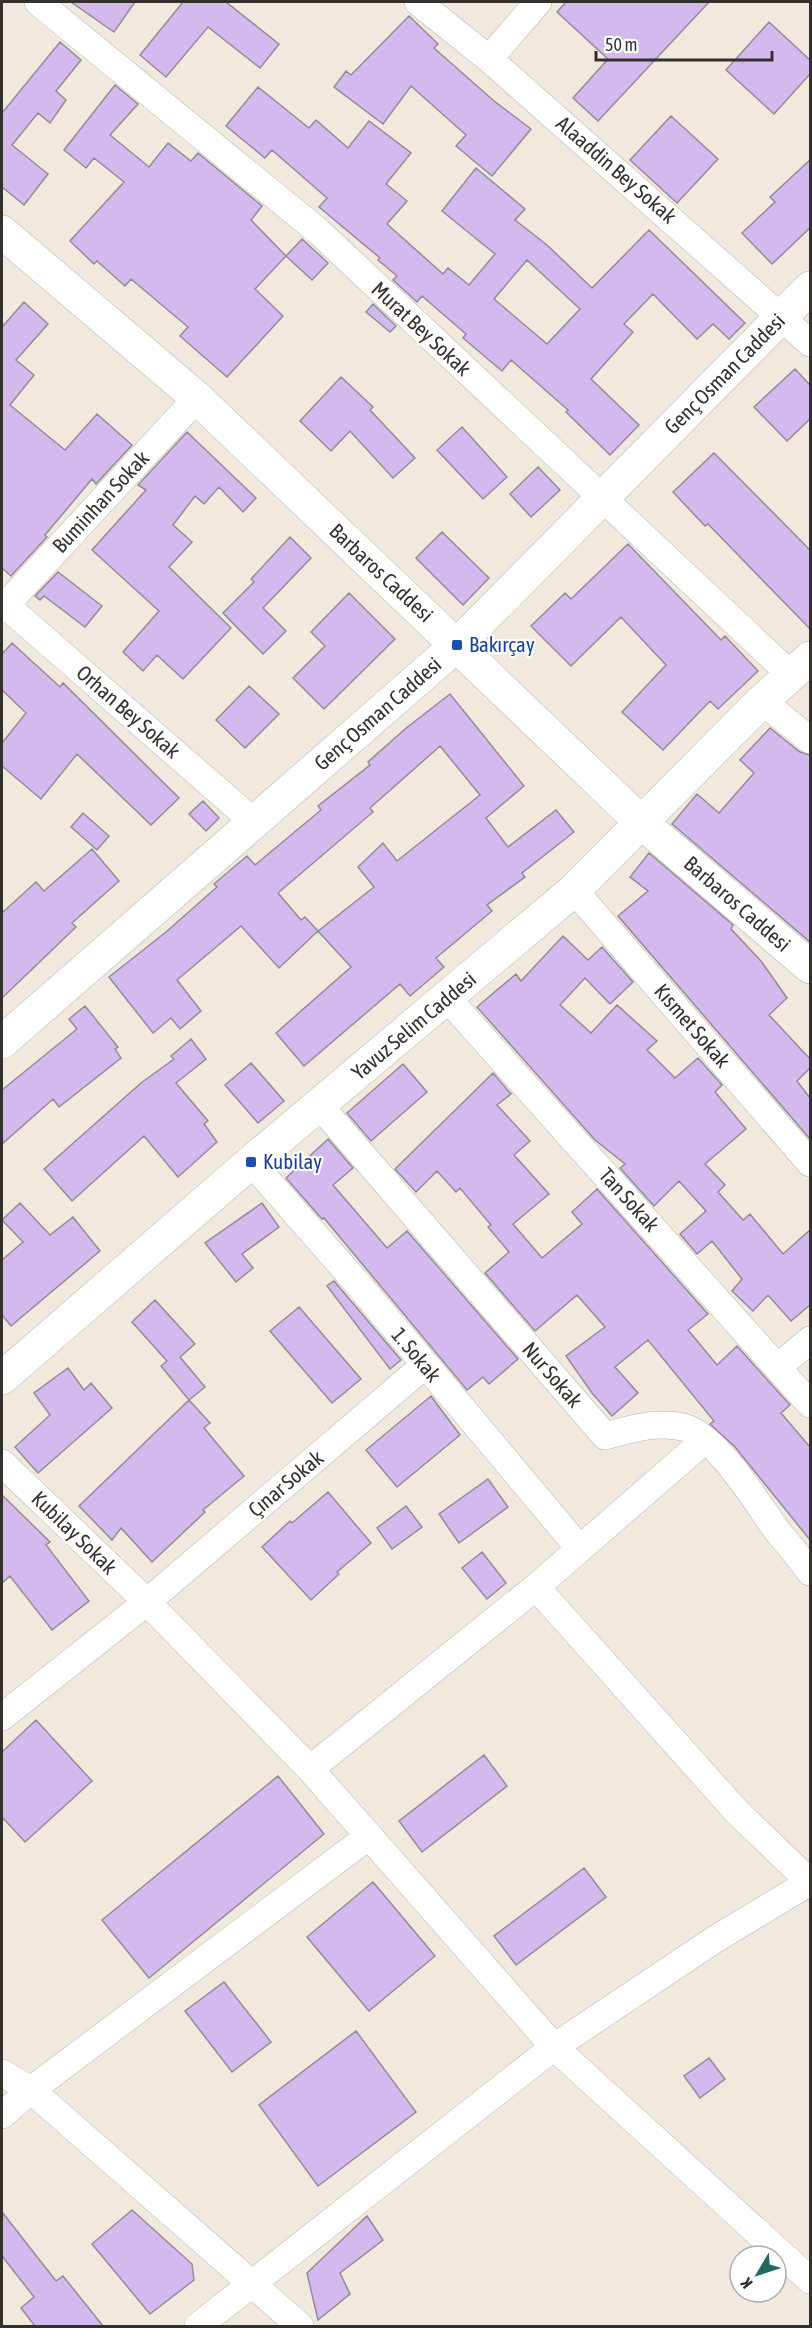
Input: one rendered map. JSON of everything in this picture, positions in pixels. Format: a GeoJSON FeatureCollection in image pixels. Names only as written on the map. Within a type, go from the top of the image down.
{"type":"FeatureCollection","features":[{"type":"Feature","properties":{"kind":"street","name":"Murat Bey Sokak"},"geometry":{"type":"LineString","coordinates":[[38,2],[319,232],[602,499],[800,666]]}},
{"type":"Feature","properties":{"kind":"street","name":"Alaaddin Bey Sokak"},"geometry":{"type":"LineString","coordinates":[[418,2],[489,59],[783,316],[810,343]]}},
{"type":"Feature","properties":{"kind":"street"},"geometry":{"type":"LineString","coordinates":[[489,59],[538,2]]}},
{"type":"Feature","properties":{"kind":"street","name":"Barbaros Caddesi"},"geometry":{"type":"LineString","coordinates":[[2,232],[197,398],[641,822],[810,967]]}},
{"type":"Feature","properties":{"kind":"street","name":"Genç Osman Caddesi"},"geometry":{"type":"LineString","coordinates":[[2,1042],[457,645],[810,288]]}},
{"type":"Feature","properties":{"kind":"street","name":"Buminhan Sokak"},"geometry":{"type":"LineString","coordinates":[[3,605],[197,398]]}},
{"type":"Feature","properties":{"kind":"street","name":"Orhan Bey Sokak"},"geometry":{"type":"LineString","coordinates":[[3,605],[254,822]]}},
{"type":"Feature","properties":{"kind":"street","name":"Yavuz Selim Caddesi"},"geometry":{"type":"LineString","coordinates":[[2,1378],[251,1162],[574,890],[762,701],[800,666]]}},
{"type":"Feature","properties":{"kind":"street"},"geometry":{"type":"LineString","coordinates":[[762,701],[810,740]]}},
{"type":"Feature","properties":{"kind":"street","name":"Kısmet Sokak"},"geometry":{"type":"LineString","coordinates":[[574,890],[810,1163]]}},
{"type":"Feature","properties":{"kind":"street","name":"Tan Sokak"},"geometry":{"type":"LineString","coordinates":[[447,998],[779,1366],[810,1404]]}},
{"type":"Feature","properties":{"kind":"street","name":"Nur Sokak"},"geometry":{"type":"LineString","coordinates":[[320,1106],[605,1436],[652,1424],[684,1428],[705,1440],[747,1486],[777,1531],[810,1572]]}},
{"type":"Feature","properties":{"kind":"street","name":"1. Sokak"},"geometry":{"type":"LineString","coordinates":[[251,1162],[580,1549]]}},
{"type":"Feature","properties":{"kind":"street"},"geometry":{"type":"LineString","coordinates":[[779,1366],[810,1340]]}},
{"type":"Feature","properties":{"kind":"street","name":"Çınar Sokak"},"geometry":{"type":"LineString","coordinates":[[2,1717],[147,1602],[425,1365]]}},
{"type":"Feature","properties":{"kind":"street"},"geometry":{"type":"LineString","coordinates":[[310,1769],[536,1587],[705,1440]]}},
{"type":"Feature","properties":{"kind":"street","name":"Kubilay Sokak"},"geometry":{"type":"LineString","coordinates":[[2,1463],[147,1602],[310,1769],[554,2047],[810,2280]]}},
{"type":"Feature","properties":{"kind":"street"},"geometry":{"type":"LineString","coordinates":[[198,2326],[554,2047],[714,1941],[810,1882],[738,1813],[536,1587]]}},
{"type":"Feature","properties":{"kind":"street"},"geometry":{"type":"LineString","coordinates":[[2,2115],[31,2090],[369,1836]]}},
{"type":"Feature","properties":{"kind":"street"},"geometry":{"type":"LineString","coordinates":[[2,2073],[31,2090],[300,2326]]}},
{"type":"Feature","properties":{"kind":"building"},"geometry":{"type":"Polygon","coordinates":[[[71,2],[135,2],[114,32],[71,2]]]}},
{"type":"Feature","properties":{"kind":"building"},"geometry":{"type":"Polygon","coordinates":[[[183,2],[226,2],[279,44],[260,68],[208,27],[166,77],[140,55],[183,2]]]}},
{"type":"Feature","properties":{"kind":"building"},"geometry":{"type":"Polygon","coordinates":[[[566,2],[709,2],[598,121],[573,98],[608,59],[557,12],[566,2]]]}},
{"type":"Feature","properties":{"kind":"building"},"geometry":{"type":"Polygon","coordinates":[[[409,16],[438,44],[434,48],[494,101],[531,129],[492,176],[456,146],[466,135],[411,86],[383,124],[334,87],[346,71],[351,75],[409,16]]]}},
{"type":"Feature","properties":{"kind":"building"},"geometry":{"type":"Polygon","coordinates":[[[769,22],[810,60],[810,74],[774,114],[726,70],[769,22]]]}},
{"type":"Feature","properties":{"kind":"building"},"geometry":{"type":"Polygon","coordinates":[[[60,42],[81,60],[56,91],[66,100],[50,123],[38,113],[12,145],[48,174],[24,205],[2,187],[2,113],[60,42]]]}},
{"type":"Feature","properties":{"kind":"building"},"geometry":{"type":"Polygon","coordinates":[[[115,85],[138,104],[110,135],[149,167],[168,143],[191,161],[198,153],[262,206],[251,220],[286,256],[255,289],[283,316],[227,377],[180,336],[188,327],[131,279],[125,286],[97,261],[94,264],[70,241],[124,182],[94,158],[86,168],[64,150],[115,85]]]}},
{"type":"Feature","properties":{"kind":"building"},"geometry":{"type":"Polygon","coordinates":[[[258,87],[309,128],[316,120],[348,148],[369,121],[411,153],[386,184],[407,201],[387,224],[443,274],[448,268],[469,285],[495,254],[442,211],[476,168],[525,209],[515,220],[547,245],[592,288],[649,230],[745,323],[729,339],[713,324],[697,339],[653,294],[624,324],[633,332],[591,379],[639,425],[610,455],[566,412],[568,410],[511,360],[502,371],[463,338],[466,334],[422,296],[417,302],[393,280],[397,276],[378,260],[380,258],[319,207],[327,198],[272,150],[265,158],[226,126],[258,87]],[[527,260],[494,299],[547,344],[580,309],[527,260]]]}},
{"type":"Feature","properties":{"kind":"building"},"geometry":{"type":"Polygon","coordinates":[[[671,116],[718,159],[677,203],[630,160],[671,116]]]}},
{"type":"Feature","properties":{"kind":"building"},"geometry":{"type":"Polygon","coordinates":[[[810,160],[810,228],[772,264],[742,233],[775,202],[770,197],[810,160]]]}},
{"type":"Feature","properties":{"kind":"building"},"geometry":{"type":"Polygon","coordinates":[[[302,239],[328,263],[312,280],[286,256],[302,239]]]}},
{"type":"Feature","properties":{"kind":"building"},"geometry":{"type":"Polygon","coordinates":[[[24,302],[48,324],[16,360],[34,375],[10,405],[65,450],[97,414],[132,445],[96,484],[92,479],[45,535],[47,537],[11,576],[2,568],[2,327],[24,302]]]}},
{"type":"Feature","properties":{"kind":"building"},"geometry":{"type":"Polygon","coordinates":[[[373,304],[396,326],[390,332],[366,312],[373,304]]]}},
{"type":"Feature","properties":{"kind":"building"},"geometry":{"type":"Polygon","coordinates":[[[795,369],[810,385],[810,419],[787,441],[754,407],[795,369]]]}},
{"type":"Feature","properties":{"kind":"building"},"geometry":{"type":"Polygon","coordinates":[[[341,377],[373,407],[370,410],[415,458],[393,478],[350,431],[331,451],[300,421],[341,377]]]}},
{"type":"Feature","properties":{"kind":"building"},"geometry":{"type":"Polygon","coordinates":[[[462,427],[507,477],[483,499],[437,450],[462,427]]]}},
{"type":"Feature","properties":{"kind":"building"},"geometry":{"type":"Polygon","coordinates":[[[187,432],[256,498],[243,512],[219,487],[204,504],[195,496],[173,525],[192,542],[169,567],[231,628],[183,679],[157,655],[143,671],[123,652],[159,611],[92,550],[146,490],[138,485],[187,432]]]}},
{"type":"Feature","properties":{"kind":"building"},"geometry":{"type":"Polygon","coordinates":[[[714,453],[810,550],[810,629],[708,524],[705,526],[673,492],[714,453]]]}},
{"type":"Feature","properties":{"kind":"building"},"geometry":{"type":"Polygon","coordinates":[[[538,467],[560,490],[531,517],[510,494],[538,467]]]}},
{"type":"Feature","properties":{"kind":"building"},"geometry":{"type":"Polygon","coordinates":[[[442,532],[489,578],[463,605],[416,558],[442,532]]]}},
{"type":"Feature","properties":{"kind":"building"},"geometry":{"type":"Polygon","coordinates":[[[290,537],[311,558],[263,608],[286,631],[263,654],[223,613],[254,582],[251,579],[290,537]]]}},
{"type":"Feature","properties":{"kind":"building"},"geometry":{"type":"Polygon","coordinates":[[[628,544],[721,640],[725,636],[758,671],[718,709],[710,701],[663,750],[622,712],[666,665],[621,617],[571,666],[531,626],[565,593],[571,599],[628,544]]]}},
{"type":"Feature","properties":{"kind":"building"},"geometry":{"type":"Polygon","coordinates":[[[58,572],[102,606],[85,627],[44,596],[40,600],[35,596],[58,572]]]}},
{"type":"Feature","properties":{"kind":"building"},"geometry":{"type":"Polygon","coordinates":[[[349,593],[395,639],[324,709],[293,678],[325,646],[311,632],[349,593]]]}},
{"type":"Feature","properties":{"kind":"building"},"geometry":{"type":"Polygon","coordinates":[[[12,643],[60,687],[63,683],[179,798],[151,825],[77,754],[41,799],[2,766],[2,743],[26,713],[2,690],[2,654],[12,643]]]}},
{"type":"Feature","properties":{"kind":"building"},"geometry":{"type":"Polygon","coordinates":[[[249,686],[279,714],[245,748],[216,720],[249,686]]]}},
{"type":"Feature","properties":{"kind":"building"},"geometry":{"type":"Polygon","coordinates":[[[450,694],[524,786],[486,818],[508,847],[556,810],[574,832],[522,873],[525,877],[487,905],[492,911],[436,958],[444,967],[410,996],[400,984],[304,1066],[276,1033],[351,967],[318,931],[279,968],[241,926],[177,980],[201,1011],[180,1029],[171,1018],[153,1033],[109,977],[166,932],[217,887],[214,884],[247,856],[255,865],[321,810],[318,806],[370,765],[368,762],[450,694]],[[440,746],[370,808],[373,812],[278,893],[301,920],[305,917],[318,931],[374,887],[358,867],[383,843],[397,861],[480,795],[440,746]]]}},
{"type":"Feature","properties":{"kind":"building"},"geometry":{"type":"Polygon","coordinates":[[[770,728],[800,752],[810,755],[810,942],[672,824],[697,794],[719,813],[754,773],[740,760],[770,728]]]}},
{"type":"Feature","properties":{"kind":"building"},"geometry":{"type":"Polygon","coordinates":[[[203,801],[219,818],[206,831],[189,814],[203,801]]]}},
{"type":"Feature","properties":{"kind":"building"},"geometry":{"type":"Polygon","coordinates":[[[83,813],[109,836],[97,850],[71,827],[83,813]]]}},
{"type":"Feature","properties":{"kind":"building"},"geometry":{"type":"Polygon","coordinates":[[[92,849],[119,881],[72,923],[76,927],[2,998],[2,913],[36,882],[44,891],[92,849]]]}},
{"type":"Feature","properties":{"kind":"building"},"geometry":{"type":"Polygon","coordinates":[[[649,853],[733,925],[731,929],[761,961],[787,998],[769,1015],[810,1059],[810,1068],[797,1081],[810,1098],[810,1139],[618,916],[648,891],[630,877],[649,853]]]}},
{"type":"Feature","properties":{"kind":"building"},"geometry":{"type":"Polygon","coordinates":[[[563,936],[588,960],[602,947],[633,982],[610,1004],[585,978],[560,1005],[591,1033],[617,1005],[657,1041],[647,1050],[675,1078],[698,1058],[722,1085],[715,1092],[746,1129],[705,1164],[725,1185],[718,1192],[743,1220],[750,1214],[783,1254],[810,1230],[810,1305],[791,1321],[768,1295],[753,1311],[732,1291],[742,1279],[712,1241],[697,1254],[680,1234],[706,1211],[679,1181],[654,1206],[620,1168],[625,1164],[595,1140],[477,1007],[516,974],[521,981],[563,936]]]}},
{"type":"Feature","properties":{"kind":"building"},"geometry":{"type":"Polygon","coordinates":[[[85,1006],[118,1047],[115,1049],[121,1058],[59,1107],[53,1099],[2,1144],[2,1090],[77,1029],[69,1019],[85,1006]]]}},
{"type":"Feature","properties":{"kind":"building"},"geometry":{"type":"Polygon","coordinates":[[[191,1039],[206,1059],[176,1083],[208,1121],[204,1124],[217,1142],[178,1177],[144,1136],[72,1201],[44,1169],[141,1083],[174,1059],[171,1056],[191,1039]]]}},
{"type":"Feature","properties":{"kind":"building"},"geometry":{"type":"Polygon","coordinates":[[[251,1063],[284,1101],[258,1123],[225,1085],[251,1063]]]}},
{"type":"Feature","properties":{"kind":"building"},"geometry":{"type":"Polygon","coordinates":[[[403,1064],[427,1092],[371,1141],[347,1113],[403,1064]]]}},
{"type":"Feature","properties":{"kind":"building"},"geometry":{"type":"Polygon","coordinates":[[[493,1073],[511,1094],[497,1105],[530,1141],[514,1155],[549,1194],[513,1224],[542,1258],[582,1224],[572,1212],[597,1189],[708,1314],[688,1330],[717,1365],[737,1346],[790,1405],[781,1413],[810,1447],[810,1540],[735,1447],[710,1424],[714,1421],[648,1340],[615,1367],[638,1393],[612,1416],[592,1393],[566,1356],[605,1327],[577,1295],[535,1331],[485,1273],[509,1252],[488,1227],[491,1225],[460,1188],[456,1192],[437,1171],[416,1192],[395,1169],[493,1073]]]}},
{"type":"Feature","properties":{"kind":"building"},"geometry":{"type":"Polygon","coordinates":[[[328,1139],[353,1168],[333,1185],[387,1248],[407,1231],[518,1359],[489,1384],[483,1377],[467,1390],[324,1218],[322,1219],[286,1178],[328,1139]]]}},
{"type":"Feature","properties":{"kind":"building"},"geometry":{"type":"Polygon","coordinates":[[[20,1203],[50,1235],[73,1217],[100,1251],[11,1326],[2,1315],[2,1260],[23,1242],[2,1220],[20,1203]]]}},
{"type":"Feature","properties":{"kind":"building"},"geometry":{"type":"Polygon","coordinates":[[[262,1203],[279,1227],[242,1254],[253,1268],[236,1282],[205,1243],[262,1203]]]}},
{"type":"Feature","properties":{"kind":"building"},"geometry":{"type":"Polygon","coordinates":[[[334,1281],[401,1360],[390,1369],[327,1286],[334,1281]]]}},
{"type":"Feature","properties":{"kind":"building"},"geometry":{"type":"Polygon","coordinates":[[[155,1300],[195,1344],[180,1357],[205,1387],[189,1400],[161,1366],[167,1361],[132,1322],[155,1300]]]}},
{"type":"Feature","properties":{"kind":"building"},"geometry":{"type":"Polygon","coordinates":[[[299,1307],[361,1379],[332,1403],[270,1331],[299,1307]]]}},
{"type":"Feature","properties":{"kind":"building"},"geometry":{"type":"Polygon","coordinates":[[[68,1368],[84,1390],[91,1383],[112,1408],[38,1473],[15,1447],[50,1415],[34,1393],[68,1368]]]}},
{"type":"Feature","properties":{"kind":"building"},"geometry":{"type":"Polygon","coordinates":[[[431,1396],[460,1435],[397,1487],[366,1450],[431,1396]]]}},
{"type":"Feature","properties":{"kind":"building"},"geometry":{"type":"Polygon","coordinates":[[[189,1400],[210,1423],[204,1428],[244,1476],[203,1510],[205,1512],[152,1562],[121,1528],[112,1540],[79,1506],[189,1400]]]}},
{"type":"Feature","properties":{"kind":"building"},"geometry":{"type":"Polygon","coordinates":[[[488,1479],[508,1507],[459,1543],[439,1514],[488,1479]]]}},
{"type":"Feature","properties":{"kind":"building"},"geometry":{"type":"Polygon","coordinates":[[[328,1492],[371,1543],[337,1572],[339,1574],[311,1600],[262,1547],[290,1521],[292,1523],[328,1492]]]}},
{"type":"Feature","properties":{"kind":"building"},"geometry":{"type":"Polygon","coordinates":[[[2,1495],[50,1542],[46,1545],[89,1601],[52,1630],[10,1576],[2,1583],[2,1495]]]}},
{"type":"Feature","properties":{"kind":"building"},"geometry":{"type":"Polygon","coordinates":[[[406,1506],[422,1527],[392,1549],[377,1528],[406,1506]]]}},
{"type":"Feature","properties":{"kind":"building"},"geometry":{"type":"Polygon","coordinates":[[[482,1552],[506,1583],[487,1599],[462,1568],[482,1552]]]}},
{"type":"Feature","properties":{"kind":"building"},"geometry":{"type":"Polygon","coordinates":[[[36,1720],[92,1781],[25,1842],[2,1817],[2,1752],[36,1720]]]}},
{"type":"Feature","properties":{"kind":"building"},"geometry":{"type":"Polygon","coordinates":[[[484,1755],[507,1786],[422,1852],[399,1821],[484,1755]]]}},
{"type":"Feature","properties":{"kind":"building"},"geometry":{"type":"Polygon","coordinates":[[[278,1776],[324,1834],[149,1978],[102,1920],[278,1776]]]}},
{"type":"Feature","properties":{"kind":"building"},"geometry":{"type":"Polygon","coordinates":[[[584,1868],[606,1897],[516,1965],[494,1936],[584,1868]]]}},
{"type":"Feature","properties":{"kind":"building"},"geometry":{"type":"Polygon","coordinates":[[[373,1882],[435,1956],[369,2011],[307,1937],[373,1882]]]}},
{"type":"Feature","properties":{"kind":"building"},"geometry":{"type":"Polygon","coordinates":[[[224,1982],[271,2042],[232,2072],[185,2011],[224,1982]]]}},
{"type":"Feature","properties":{"kind":"building"},"geometry":{"type":"Polygon","coordinates":[[[356,2031],[416,2112],[318,2186],[259,2105],[356,2031]]]}},
{"type":"Feature","properties":{"kind":"building"},"geometry":{"type":"Polygon","coordinates":[[[709,2058],[725,2079],[700,2098],[684,2076],[709,2058]]]}},
{"type":"Feature","properties":{"kind":"building"},"geometry":{"type":"Polygon","coordinates":[[[132,2210],[192,2264],[194,2280],[150,2314],[92,2244],[132,2210]]]}},
{"type":"Feature","properties":{"kind":"building"},"geometry":{"type":"Polygon","coordinates":[[[2,2212],[56,2281],[63,2276],[103,2326],[35,2326],[21,2308],[34,2297],[2,2256],[2,2212]]]}},
{"type":"Feature","properties":{"kind":"building"},"geometry":{"type":"Polygon","coordinates":[[[367,2216],[383,2240],[340,2273],[350,2294],[318,2320],[307,2273],[367,2216]]]}},
{"type":"Feature","properties":{"kind":"place","name":"Bakırçay"},"geometry":{"type":"Point","coordinates":[457,645]}},
{"type":"Feature","properties":{"kind":"place","name":"Kubilay"},"geometry":{"type":"Point","coordinates":[251,1162]}}]}
